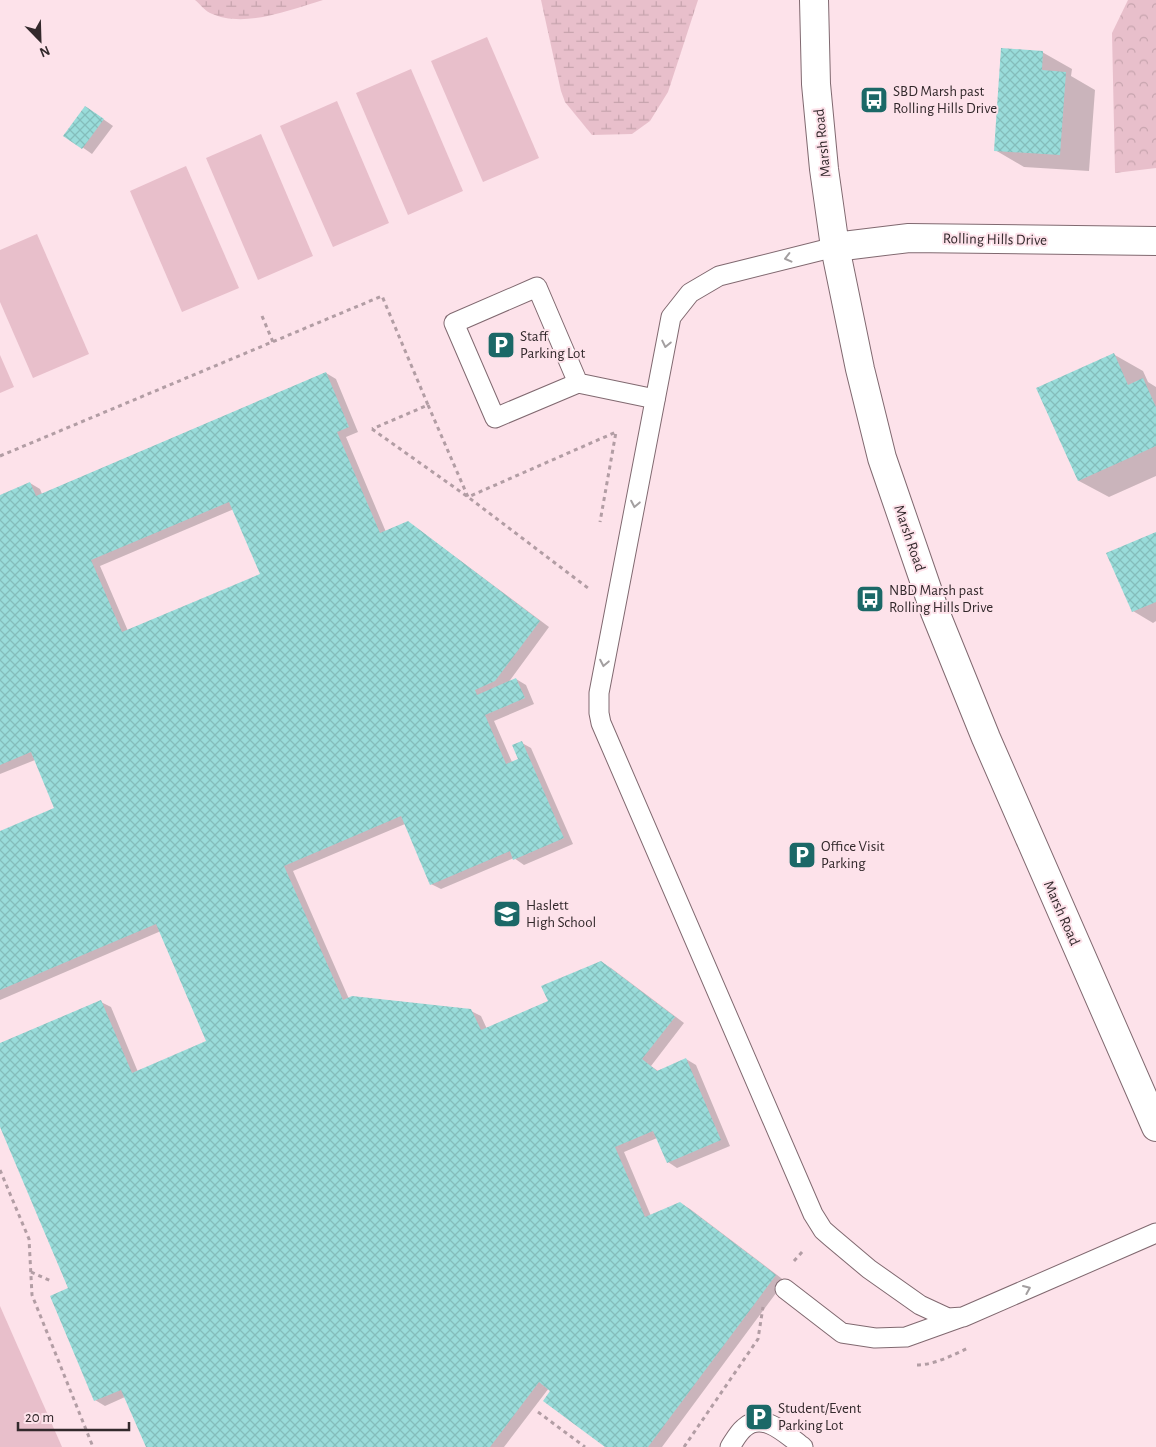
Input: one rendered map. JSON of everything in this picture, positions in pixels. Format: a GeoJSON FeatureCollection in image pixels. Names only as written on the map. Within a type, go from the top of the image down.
{"type":"FeatureCollection","features":[{"type":"Feature","properties":{"kind":"main road","name":"Marsh Road"},"geometry":{"type":"LineString","coordinates":[[814,0],[816,84],[823,159],[835,247],[860,369],[882,458],[935,612],[986,738],[1156,1127]]}},
{"type":"Feature","properties":{"kind":"main road","name":"Rolling Hills Drive"},"geometry":{"type":"LineString","coordinates":[[835,247],[909,238],[1156,241]]}},
{"type":"Feature","properties":{"kind":"lane"},"geometry":{"type":"LineString","coordinates":[[835,247],[719,276],[690,293],[672,317],[598,703],[601,723],[813,1214],[823,1230],[869,1269],[920,1304],[948,1318],[963,1317]]}},
{"type":"Feature","properties":{"kind":"lane"},"geometry":{"type":"LineString","coordinates":[[578,383],[537,287],[454,323],[495,418],[578,383],[655,399]]}},
{"type":"Feature","properties":{"kind":"lane"},"geometry":{"type":"LineString","coordinates":[[785,1289],[842,1333],[875,1338],[906,1338],[963,1317],[1156,1233]]}},
{"type":"Feature","properties":{"kind":"lane"},"geometry":{"type":"LineString","coordinates":[[730,1447],[744,1428],[756,1422],[773,1425],[803,1447]]}},
{"type":"Feature","properties":{"kind":"path"},"geometry":{"type":"LineString","coordinates":[[0,456],[382,296],[468,497],[616,432],[598,529]]}},
{"type":"Feature","properties":{"kind":"path"},"geometry":{"type":"LineString","coordinates":[[262,316],[273,342]]}},
{"type":"Feature","properties":{"kind":"path"},"geometry":{"type":"LineString","coordinates":[[372,428],[428,405]]}},
{"type":"Feature","properties":{"kind":"path"},"geometry":{"type":"LineString","coordinates":[[0,1170],[29,1239],[32,1295],[93,1447]]}},
{"type":"Feature","properties":{"kind":"path"},"geometry":{"type":"LineString","coordinates":[[792,1265],[803,1250]]}},
{"type":"Feature","properties":{"kind":"path"},"geometry":{"type":"LineString","coordinates":[[31,1272],[51,1281]]}},
{"type":"Feature","properties":{"kind":"path"},"geometry":{"type":"LineString","coordinates":[[684,1447],[758,1339],[764,1300]]}},
{"type":"Feature","properties":{"kind":"path"},"geometry":{"type":"LineString","coordinates":[[538,1412],[585,1447]]}},
{"type":"Feature","properties":{"kind":"green space"},"geometry":{"type":"Polygon","coordinates":[[[195,0],[323,0],[281,13],[252,19],[237,19],[210,13],[195,0]]]}},
{"type":"Feature","properties":{"kind":"green space"},"geometry":{"type":"Polygon","coordinates":[[[541,0],[698,0],[668,92],[650,121],[632,134],[592,135],[565,102],[541,0]]]}},
{"type":"Feature","properties":{"kind":"green space"},"geometry":{"type":"Polygon","coordinates":[[[1128,0],[1156,0],[1156,168],[1115,173],[1112,33],[1128,0]]]}},
{"type":"Feature","properties":{"kind":"green space"},"geometry":{"type":"Polygon","coordinates":[[[487,37],[539,158],[483,182],[431,61],[487,37]]]}},
{"type":"Feature","properties":{"kind":"green space"},"geometry":{"type":"Polygon","coordinates":[[[411,69],[463,191],[408,215],[356,93],[411,69]]]}},
{"type":"Feature","properties":{"kind":"green space"},"geometry":{"type":"Polygon","coordinates":[[[337,101],[389,223],[333,247],[280,126],[337,101]]]}},
{"type":"Feature","properties":{"kind":"green space"},"geometry":{"type":"Polygon","coordinates":[[[261,134],[313,256],[258,280],[206,158],[261,134]]]}},
{"type":"Feature","properties":{"kind":"green space"},"geometry":{"type":"Polygon","coordinates":[[[186,166],[239,288],[182,312],[130,191],[186,166]]]}},
{"type":"Feature","properties":{"kind":"green space"},"geometry":{"type":"Polygon","coordinates":[[[37,234],[89,354],[33,378],[0,302],[0,250],[37,234]]]}},
{"type":"Feature","properties":{"kind":"green space"},"geometry":{"type":"Polygon","coordinates":[[[0,355],[14,387],[0,393],[0,355]]]}},
{"type":"Feature","properties":{"kind":"green space"},"geometry":{"type":"Polygon","coordinates":[[[0,1306],[62,1447],[0,1447],[0,1306]]]}},
{"type":"Feature","properties":{"kind":"building"},"geometry":{"type":"Polygon","coordinates":[[[1001,48],[1043,51],[1042,70],[1066,72],[1060,155],[994,151],[1001,48]]]}},
{"type":"Feature","properties":{"kind":"building"},"geometry":{"type":"Polygon","coordinates":[[[85,106],[104,119],[82,149],[63,136],[85,106]]]}},
{"type":"Feature","properties":{"kind":"building"},"geometry":{"type":"Polygon","coordinates":[[[1114,353],[1128,385],[1143,378],[1156,407],[1156,446],[1078,481],[1036,388],[1114,353]]]}},
{"type":"Feature","properties":{"kind":"building"},"geometry":{"type":"Polygon","coordinates":[[[326,372],[349,427],[337,432],[380,533],[408,521],[540,621],[495,681],[475,690],[477,695],[516,678],[525,698],[485,715],[506,764],[518,759],[512,745],[522,741],[564,838],[513,860],[510,851],[430,885],[401,816],[284,866],[343,1000],[352,996],[471,1009],[481,1030],[548,1001],[541,986],[601,961],[675,1017],[642,1059],[657,1071],[686,1058],[721,1140],[667,1163],[653,1131],[615,1147],[645,1217],[680,1202],[776,1275],[648,1447],[605,1447],[543,1401],[550,1391],[539,1382],[490,1447],[146,1447],[121,1390],[94,1401],[50,1296],[68,1288],[0,1127],[0,1043],[101,1000],[132,1073],[206,1041],[156,924],[0,990],[0,831],[54,808],[31,752],[0,765],[0,495],[30,482],[36,496],[326,372]],[[229,502],[91,560],[122,632],[260,574],[229,502]]]}},
{"type":"Feature","properties":{"kind":"building"},"geometry":{"type":"Polygon","coordinates":[[[1156,532],[1156,602],[1132,612],[1106,553],[1156,532]]]}},
{"type":"Feature","properties":{"kind":"place","name":"SBD Marsh past Rolling Hills Drive"},"geometry":{"type":"Point","coordinates":[874,100]}},
{"type":"Feature","properties":{"kind":"place","name":"Staff Parking Lot"},"geometry":{"type":"Point","coordinates":[501,345]}},
{"type":"Feature","properties":{"kind":"place","name":"NBD Marsh past Rolling Hills Drive"},"geometry":{"type":"Point","coordinates":[870,599]}},
{"type":"Feature","properties":{"kind":"place","name":"Office Visit Parking"},"geometry":{"type":"Point","coordinates":[802,855]}},
{"type":"Feature","properties":{"kind":"place","name":"Haslett High School"},"geometry":{"type":"Point","coordinates":[507,914]}},
{"type":"Feature","properties":{"kind":"place","name":"Student/Event Parking Lot"},"geometry":{"type":"Point","coordinates":[759,1417]}}]}
